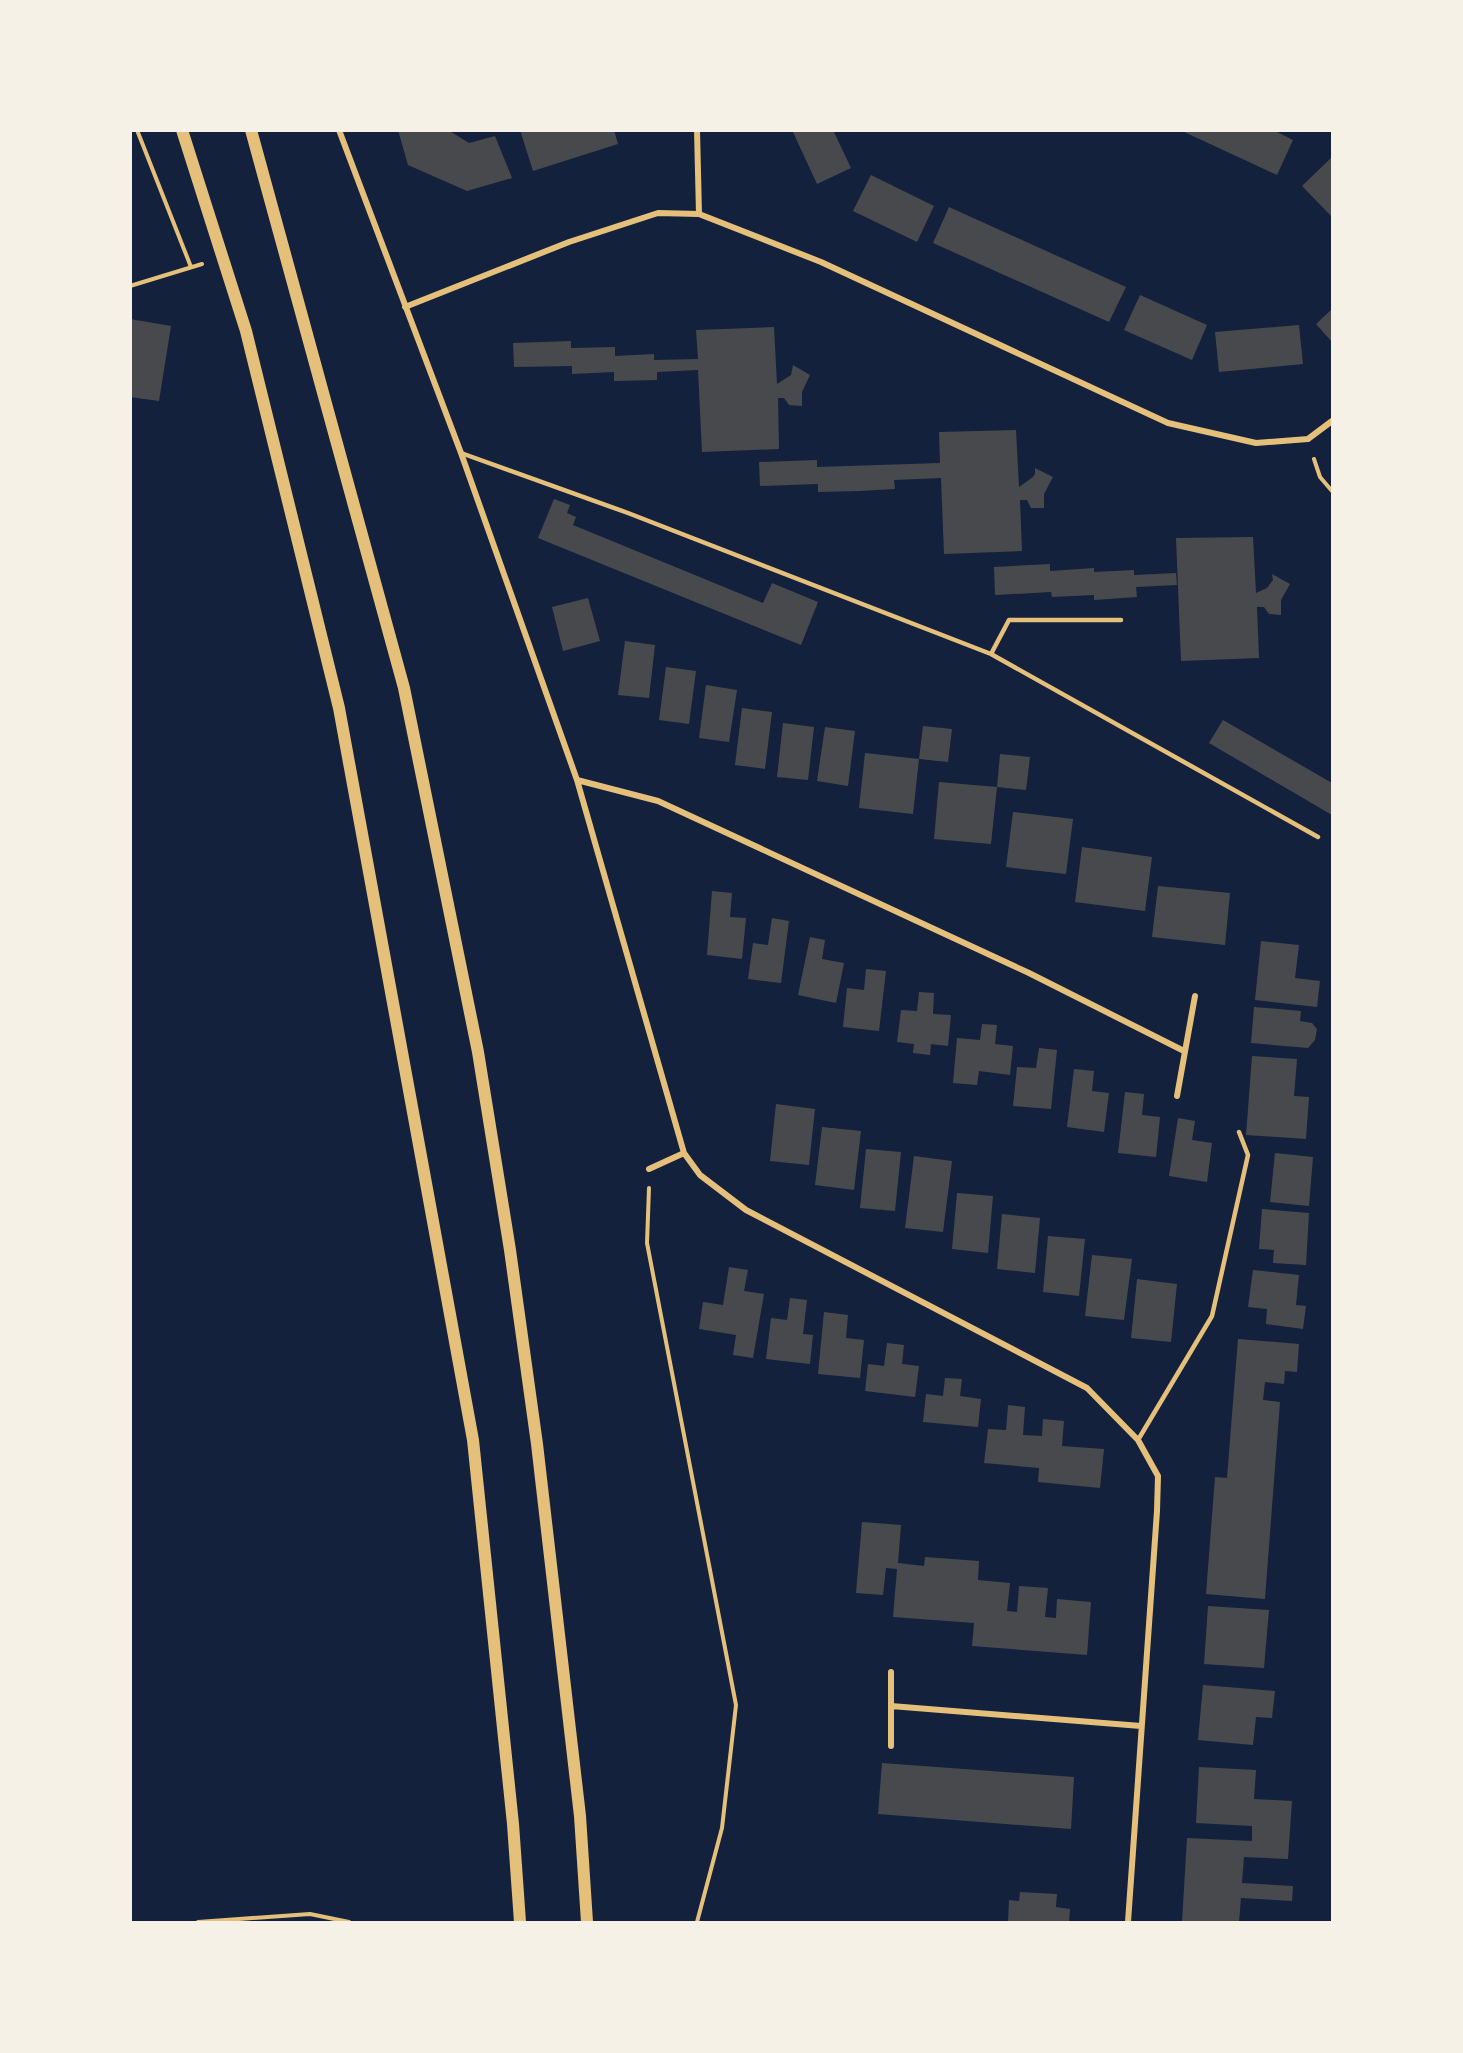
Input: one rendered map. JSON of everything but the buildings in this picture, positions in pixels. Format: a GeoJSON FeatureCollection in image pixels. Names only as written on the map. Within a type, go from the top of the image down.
{"type":"FeatureCollection","features":[{"type":"Feature","properties":{"kind":"main road"},"geometry":{"type":"LineString","coordinates":[[182,130],[246,331],[339,708],[473,1440],[513,1824],[520,1923]]}},
{"type":"Feature","properties":{"kind":"main road"},"geometry":{"type":"LineString","coordinates":[[251,130],[404,688],[478,1052],[510,1250],[537,1444],[580,1816],[587,1923]]}},
{"type":"Feature","properties":{"kind":"street"},"geometry":{"type":"LineString","coordinates":[[339,130],[460,453],[577,780],[684,1153],[700,1175],[747,1210],[1087,1388],[1138,1440],[1158,1476],[1128,1923]]}},
{"type":"Feature","properties":{"kind":"street"},"geometry":{"type":"LineString","coordinates":[[697,130],[699,214]]}},
{"type":"Feature","properties":{"kind":"street"},"geometry":{"type":"LineString","coordinates":[[405,307],[569,242],[658,213],[699,214],[821,262],[1168,423],[1256,443],[1308,439],[1332,421]]}},
{"type":"Feature","properties":{"kind":"street"},"geometry":{"type":"LineString","coordinates":[[577,780],[658,801],[1029,973],[1184,1051]]}},
{"type":"Feature","properties":{"kind":"street"},"geometry":{"type":"LineString","coordinates":[[1177,1096],[1195,996]]}},
{"type":"Feature","properties":{"kind":"street"},"geometry":{"type":"LineString","coordinates":[[649,1169],[684,1153]]}},
{"type":"Feature","properties":{"kind":"street"},"geometry":{"type":"LineString","coordinates":[[891,1672],[891,1746]]}},
{"type":"Feature","properties":{"kind":"street"},"geometry":{"type":"LineString","coordinates":[[891,1706],[1141,1726]]}},
{"type":"Feature","properties":{"kind":"lane"},"geometry":{"type":"LineString","coordinates":[[460,453],[650,521],[991,654],[1318,837]]}},
{"type":"Feature","properties":{"kind":"lane"},"geometry":{"type":"LineString","coordinates":[[991,654],[1009,620],[1121,620]]}},
{"type":"Feature","properties":{"kind":"lane"},"geometry":{"type":"LineString","coordinates":[[1138,1440],[1212,1316],[1248,1155],[1239,1132]]}},
{"type":"Feature","properties":{"kind":"path"},"geometry":{"type":"LineString","coordinates":[[137,130],[191,267]]}},
{"type":"Feature","properties":{"kind":"path"},"geometry":{"type":"LineString","coordinates":[[130,286],[222,258]]}},
{"type":"Feature","properties":{"kind":"path"},"geometry":{"type":"LineString","coordinates":[[1308,439],[1320,477],[1332,491]]}},
{"type":"Feature","properties":{"kind":"path"},"geometry":{"type":"LineString","coordinates":[[649,1169],[646,1243],[736,1706],[722,1828],[697,1923]]}},
{"type":"Feature","properties":{"kind":"path"},"geometry":{"type":"LineString","coordinates":[[198,1923],[310,1914],[348,1923]]}}]}
